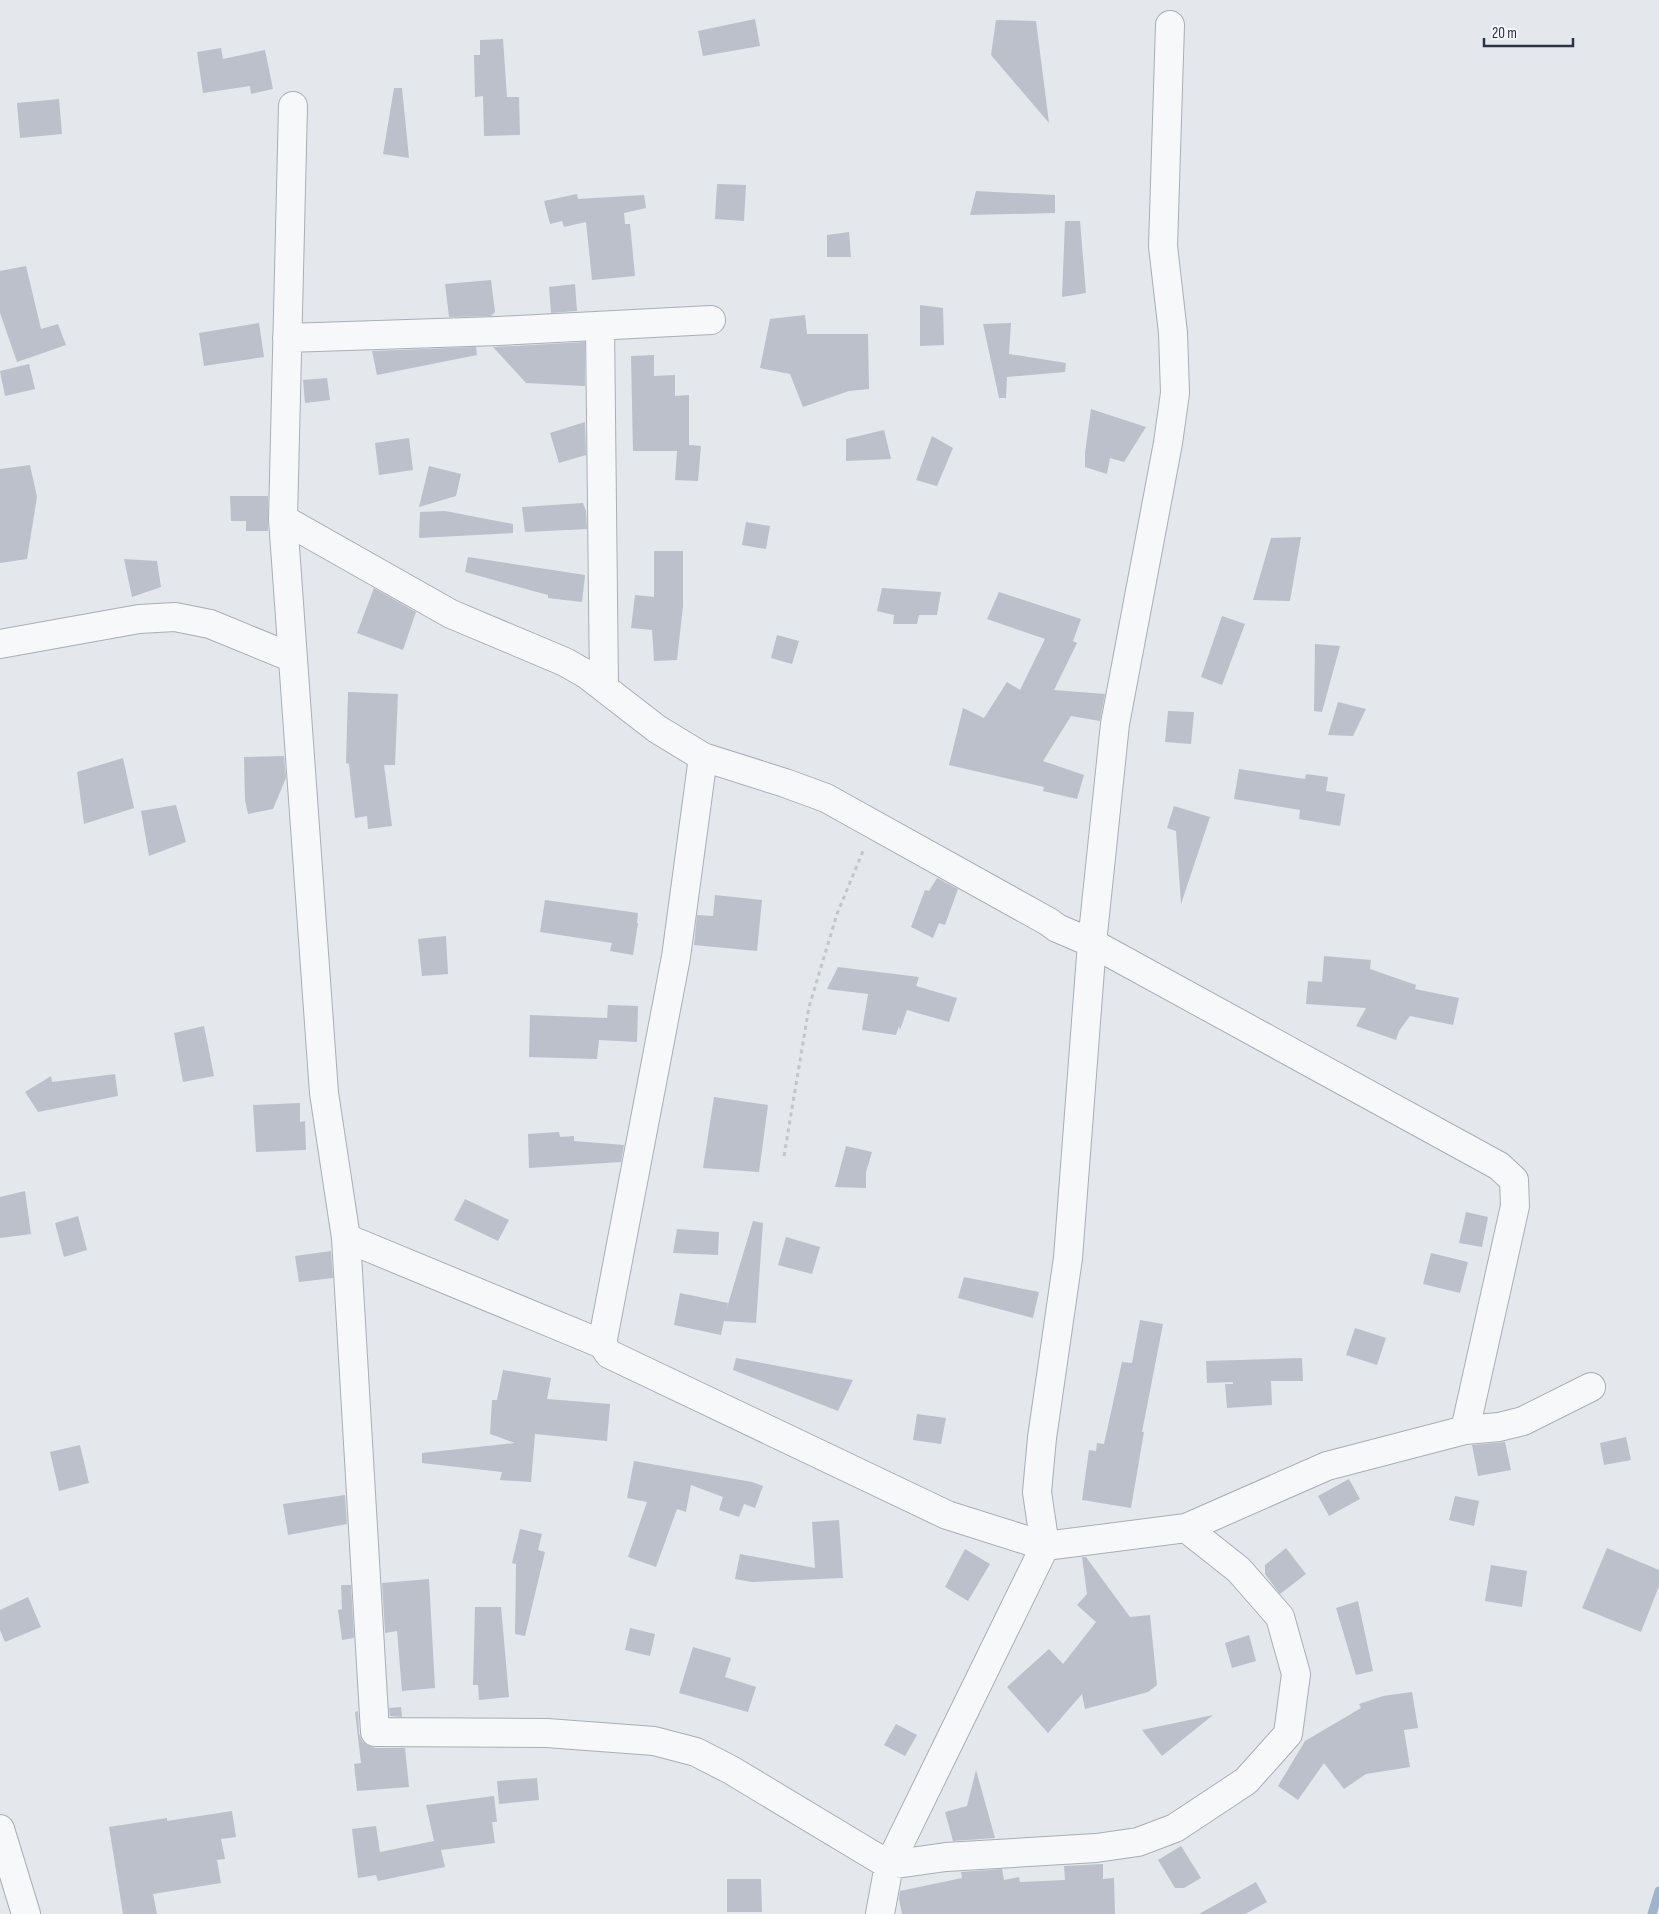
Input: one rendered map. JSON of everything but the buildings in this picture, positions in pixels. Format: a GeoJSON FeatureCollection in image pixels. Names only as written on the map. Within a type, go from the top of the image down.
{"type":"FeatureCollection","features":[{"type":"Feature","properties":{"kind":"street"},"geometry":{"type":"LineString","coordinates":[[880,1914],[890,1865],[1045,1546],[1037,1492],[1042,1438],[1068,1258],[1092,943],[1115,724],[1168,443],[1175,393],[1173,333],[1163,246],[1170,25]]}},
{"type":"Feature","properties":{"kind":"street"},"geometry":{"type":"LineString","coordinates":[[293,106],[283,519],[324,1093],[346,1238],[375,1732],[547,1733],[654,1741],[696,1752],[732,1770],[890,1865],[946,1857],[1096,1848],[1138,1842],[1175,1828],[1246,1781],[1288,1734],[1296,1674],[1280,1617],[1239,1570],[1186,1528]]}},
{"type":"Feature","properties":{"kind":"street"},"geometry":{"type":"LineString","coordinates":[[287,338],[711,320]]}},
{"type":"Feature","properties":{"kind":"street"},"geometry":{"type":"LineString","coordinates":[[600,326],[604,687]]}},
{"type":"Feature","properties":{"kind":"street"},"geometry":{"type":"LineString","coordinates":[[283,519],[451,614],[565,662],[604,687],[657,728],[703,757],[826,798],[1057,928],[1092,943],[1500,1166],[1514,1180],[1515,1206],[1465,1430]]}},
{"type":"Feature","properties":{"kind":"street"},"geometry":{"type":"LineString","coordinates":[[0,644],[139,619],[175,617],[210,624],[293,658]]}},
{"type":"Feature","properties":{"kind":"street"},"geometry":{"type":"LineString","coordinates":[[602,1344],[676,957],[703,757]]}},
{"type":"Feature","properties":{"kind":"street"},"geometry":{"type":"LineString","coordinates":[[346,1238],[602,1344],[610,1354],[947,1515],[1045,1546],[1186,1528],[1327,1466],[1465,1430],[1499,1427],[1523,1421],[1592,1387]]}},
{"type":"Feature","properties":{"kind":"street"},"geometry":{"type":"LineString","coordinates":[[0,1829],[26,1914]]}},
{"type":"Feature","properties":{"kind":"path"},"geometry":{"type":"LineString","coordinates":[[784,1156],[809,1007],[837,914],[874,825]]}},
{"type":"Feature","properties":{"kind":"waterway"},"geometry":{"type":"LineString","coordinates":[[1652,1914],[1659,1891]]}}]}
